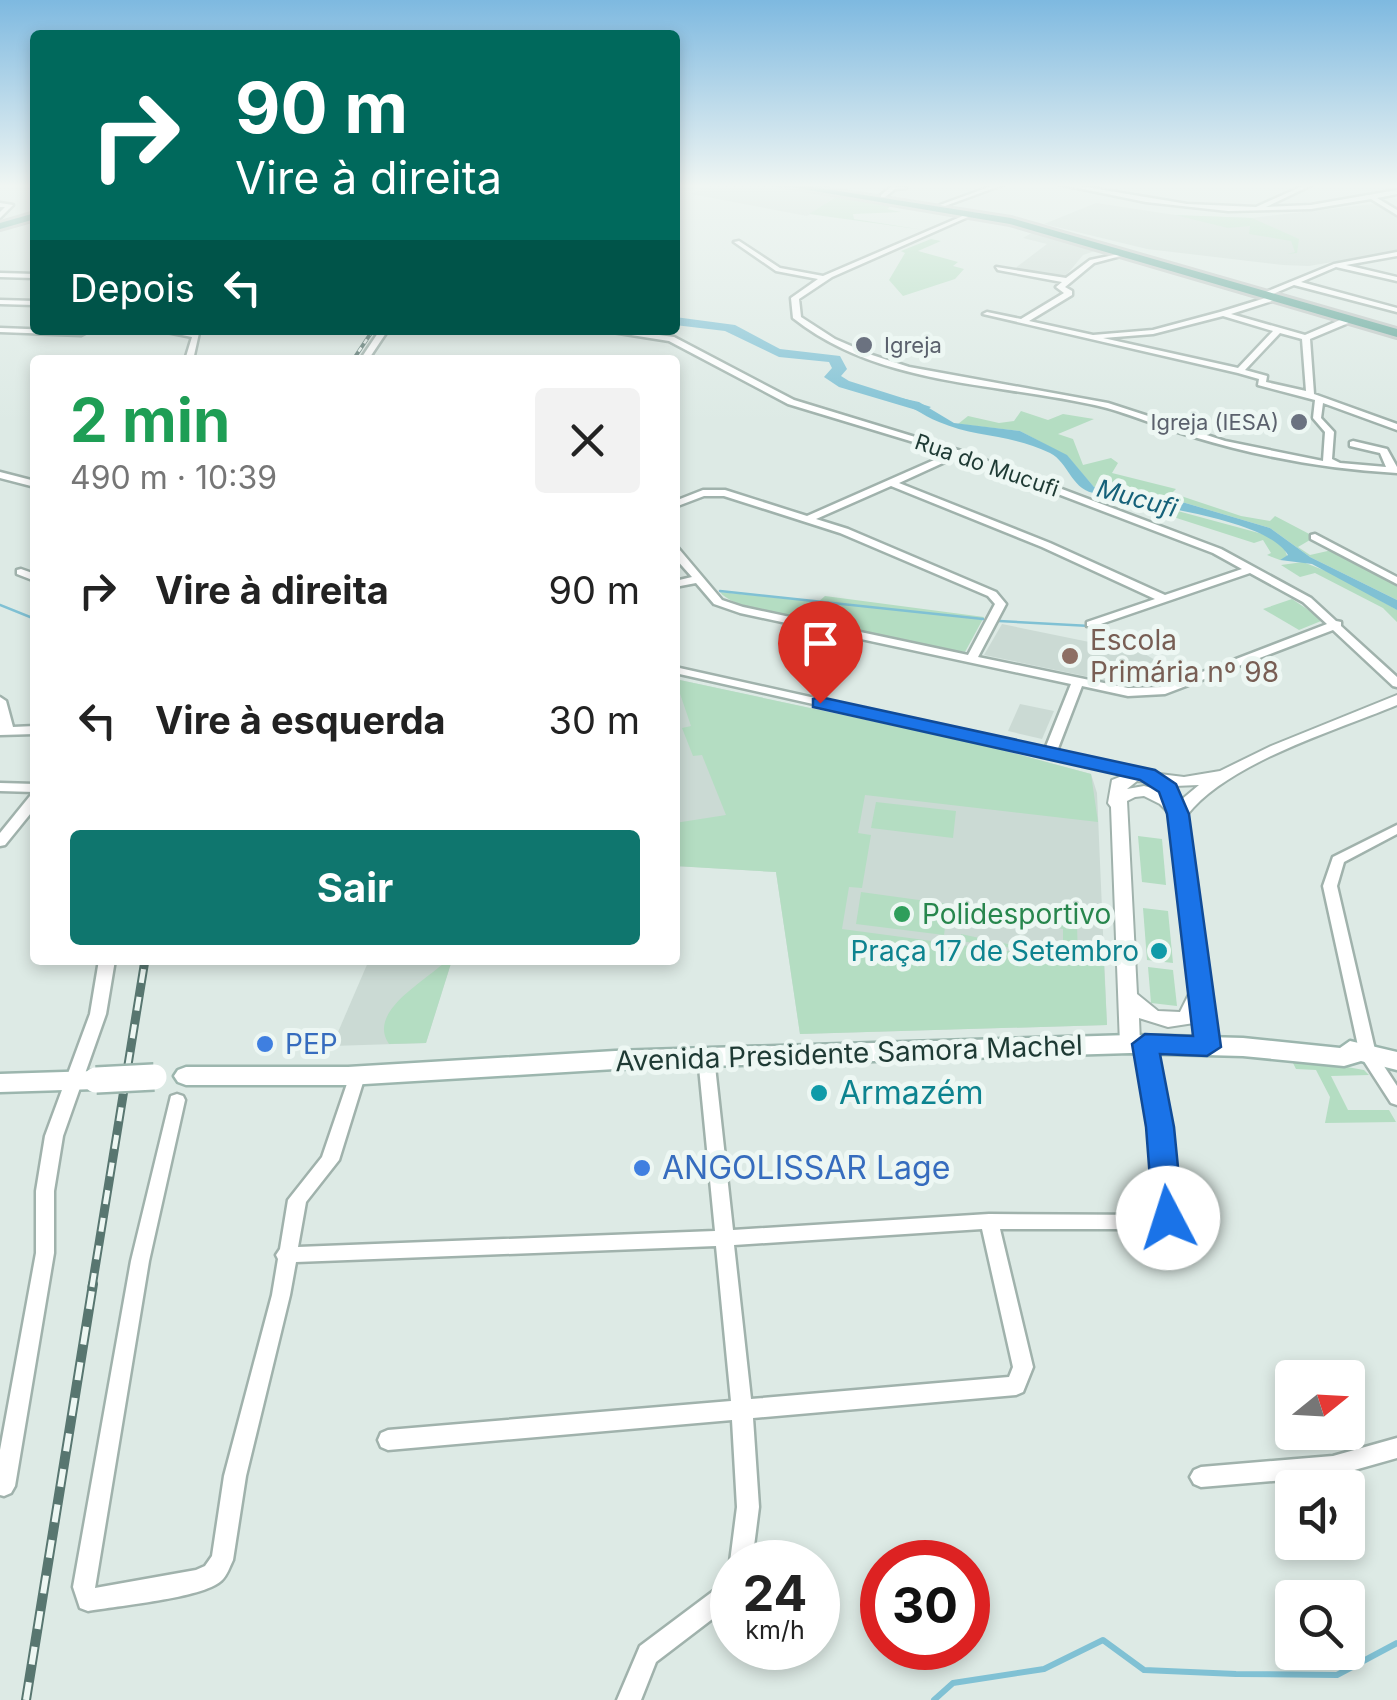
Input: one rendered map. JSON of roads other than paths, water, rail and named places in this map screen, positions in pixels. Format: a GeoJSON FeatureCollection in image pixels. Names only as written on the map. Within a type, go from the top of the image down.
{"type":"FeatureCollection","features":[{"type":"Feature","properties":{"kind":"main road"},"geometry":{"type":"LineString","coordinates":[[1162,263],[1397,331]]}},
{"type":"Feature","properties":{"kind":"main road"},"geometry":{"type":"LineString","coordinates":[[1167,263],[1397,331]]}},
{"type":"Feature","properties":{"kind":"main road","name":"Avenida Presidente Samora Machel"},"geometry":{"type":"LineString","coordinates":[[0,1083],[483,1061],[529,1064],[1207,1041],[1376,1060]]}},
{"type":"Feature","properties":{"kind":"main road","name":"Avenida Presidente Samora Machel"},"geometry":{"type":"LineString","coordinates":[[186,1076],[219,1080],[356,1076],[483,1071],[529,1064]]}},
{"type":"Feature","properties":{"kind":"street"},"geometry":{"type":"LineString","coordinates":[[768,263],[778,270],[824,278]]}},
{"type":"Feature","properties":{"kind":"street"},"geometry":{"type":"LineString","coordinates":[[858,263],[824,278],[794,298],[795,312],[805,324],[844,347],[970,385],[1108,406],[1201,436],[1338,466],[1395,470]]}},
{"type":"Feature","properties":{"kind":"street"},"geometry":{"type":"LineString","coordinates":[[1022,322],[1068,294],[1060,287],[1084,263]]}},
{"type":"Feature","properties":{"kind":"street"},"geometry":{"type":"LineString","coordinates":[[1078,335],[1153,332],[1223,314],[1292,282],[1345,263]]}},
{"type":"Feature","properties":{"kind":"street"},"geometry":{"type":"LineString","coordinates":[[1336,265],[1397,279]]}},
{"type":"Feature","properties":{"kind":"street"},"geometry":{"type":"LineString","coordinates":[[998,268],[1068,281]]}},
{"type":"Feature","properties":{"kind":"street"},"geometry":{"type":"LineString","coordinates":[[0,276],[30,276]]}},
{"type":"Feature","properties":{"kind":"street"},"geometry":{"type":"LineString","coordinates":[[1292,282],[1397,310]]}},
{"type":"Feature","properties":{"kind":"street"},"geometry":{"type":"LineString","coordinates":[[0,302],[30,303]]}},
{"type":"Feature","properties":{"kind":"street"},"geometry":{"type":"LineString","coordinates":[[987,314],[1240,370],[1264,378],[1261,383],[1397,428]]}},
{"type":"Feature","properties":{"kind":"street"},"geometry":{"type":"LineString","coordinates":[[1223,314],[1306,338],[1350,320]]}},
{"type":"Feature","properties":{"kind":"street"},"geometry":{"type":"LineString","coordinates":[[0,330],[30,330]]}},
{"type":"Feature","properties":{"kind":"street"},"geometry":{"type":"LineString","coordinates":[[1240,370],[1277,330]]}},
{"type":"Feature","properties":{"kind":"street","name":"Rua do Mucufi"},"geometry":{"type":"LineString","coordinates":[[641,335],[671,339],[791,402],[958,453],[1166,530],[1253,569],[1307,600],[1397,683]]}},
{"type":"Feature","properties":{"kind":"street"},"geometry":{"type":"LineString","coordinates":[[1306,338],[1317,418],[1330,432],[1327,460],[1338,466]]}},
{"type":"Feature","properties":{"kind":"street"},"geometry":{"type":"LineString","coordinates":[[1353,444],[1384,451],[1395,470]]}},
{"type":"Feature","properties":{"kind":"street"},"geometry":{"type":"LineString","coordinates":[[808,519],[958,453]]}},
{"type":"Feature","properties":{"kind":"street"},"geometry":{"type":"LineString","coordinates":[[0,475],[30,483]]}},
{"type":"Feature","properties":{"kind":"street"},"geometry":{"type":"LineString","coordinates":[[890,483],[1046,544],[1164,600]]}},
{"type":"Feature","properties":{"kind":"street"},"geometry":{"type":"LineString","coordinates":[[680,502],[716,491],[808,519],[999,599],[999,609],[972,658]]}},
{"type":"Feature","properties":{"kind":"street"},"geometry":{"type":"LineString","coordinates":[[1316,537],[1397,581]]}},
{"type":"Feature","properties":{"kind":"street"},"geometry":{"type":"LineString","coordinates":[[680,558],[718,602],[740,610],[1078,682],[1158,692],[1337,624]]}},
{"type":"Feature","properties":{"kind":"street"},"geometry":{"type":"LineString","coordinates":[[1091,624],[1253,569]]}},
{"type":"Feature","properties":{"kind":"street"},"geometry":{"type":"LineString","coordinates":[[21,572],[30,576]]}},
{"type":"Feature","properties":{"kind":"street"},"geometry":{"type":"LineString","coordinates":[[680,583],[699,579]]}},
{"type":"Feature","properties":{"kind":"street"},"geometry":{"type":"LineString","coordinates":[[680,671],[1147,775],[1184,782],[1222,776]]}},
{"type":"Feature","properties":{"kind":"street"},"geometry":{"type":"LineString","coordinates":[[1050,753],[1078,682]]}},
{"type":"Feature","properties":{"kind":"street"},"geometry":{"type":"LineString","coordinates":[[1178,814],[1191,795],[1222,776],[1397,700]]}},
{"type":"Feature","properties":{"kind":"street"},"geometry":{"type":"LineString","coordinates":[[0,701],[4,730],[30,730]]}},
{"type":"Feature","properties":{"kind":"street"},"geometry":{"type":"LineString","coordinates":[[285,1255],[722,1238],[989,1221],[1159,1222],[1168,1218],[1148,1044],[1124,990],[1117,794],[1095,763]]}},
{"type":"Feature","properties":{"kind":"street"},"geometry":{"type":"LineString","coordinates":[[1117,794],[1147,775]]}},
{"type":"Feature","properties":{"kind":"street"},"geometry":{"type":"LineString","coordinates":[[1147,775],[1168,789],[1178,814],[1198,996],[1207,1041]]}},
{"type":"Feature","properties":{"kind":"street"},"geometry":{"type":"LineString","coordinates":[[0,787],[30,788]]}},
{"type":"Feature","properties":{"kind":"street"},"geometry":{"type":"LineString","coordinates":[[1117,794],[1151,792],[1170,803],[1178,814]]}},
{"type":"Feature","properties":{"kind":"street"},"geometry":{"type":"LineString","coordinates":[[0,842],[30,805]]}},
{"type":"Feature","properties":{"kind":"street"},"geometry":{"type":"LineString","coordinates":[[1397,829],[1338,860],[1330,886],[1376,1060],[1397,1099]]}},
{"type":"Feature","properties":{"kind":"street"},"geometry":{"type":"LineString","coordinates":[[4,1486],[45,1253],[45,1191],[54,1136],[85,1080],[106,965]]}},
{"type":"Feature","properties":{"kind":"street"},"geometry":{"type":"LineString","coordinates":[[1124,990],[1134,1007],[1159,1020],[1187,1018],[1198,996]]}},
{"type":"Feature","properties":{"kind":"street"},"geometry":{"type":"LineString","coordinates":[[706,1057],[742,1408],[748,1506],[744,1540]]}},
{"type":"Feature","properties":{"kind":"street"},"geometry":{"type":"LineString","coordinates":[[178,1100],[140,1261],[84,1587],[88,1600],[197,1581],[213,1574],[222,1560],[235,1476],[282,1295],[296,1200],[330,1160],[356,1076]]}},
{"type":"Feature","properties":{"kind":"street"},"geometry":{"type":"LineString","coordinates":[[388,1440],[1016,1386],[1023,1367],[989,1221]]}},
{"type":"Feature","properties":{"kind":"street"},"geometry":{"type":"LineString","coordinates":[[1201,1477],[1333,1466],[1397,1448]]}},
{"type":"Feature","properties":{"kind":"street"},"geometry":{"type":"LineString","coordinates":[[629,1700],[648,1654],[710,1608]]}},
{"type":"Feature","properties":{"kind":"water"},"geometry":{"type":"Polygon","coordinates":[[[896,397],[919,402],[954,423],[1020,431],[1067,455],[1094,487],[1182,502],[1270,528],[1310,557],[1397,600],[1397,610],[1312,564],[1280,560],[1288,555],[1275,542],[1254,531],[1198,514],[1093,493],[1079,486],[1050,453],[1022,442],[953,427],[891,400],[896,397]]]}},
{"type":"Feature","properties":{"kind":"waterway","name":"Mucufi"},"geometry":{"type":"LineString","coordinates":[[680,321],[730,328],[779,353],[835,359],[840,369],[832,377],[844,384],[923,407]]}},
{"type":"Feature","properties":{"kind":"waterway"},"geometry":{"type":"LineString","coordinates":[[720,591],[983,619]]}},
{"type":"Feature","properties":{"kind":"waterway"},"geometry":{"type":"LineString","coordinates":[[0,605],[30,617]]}},
{"type":"Feature","properties":{"kind":"waterway"},"geometry":{"type":"LineString","coordinates":[[999,621],[1090,626]]}},
{"type":"Feature","properties":{"kind":"waterway"},"geometry":{"type":"LineString","coordinates":[[934,1700],[953,1683],[1044,1669],[1103,1640],[1144,1670],[1236,1674],[1337,1675],[1397,1643]]}},
{"type":"Feature","properties":{"kind":"railway"},"geometry":{"type":"LineString","coordinates":[[356,355],[370,335]]}},
{"type":"Feature","properties":{"kind":"railway"},"geometry":{"type":"LineString","coordinates":[[92,1287],[144,965]]}},
{"type":"Feature","properties":{"kind":"railway"},"geometry":{"type":"LineString","coordinates":[[26,1700],[93,1284]]}},
{"type":"Feature","properties":{"kind":"place","name":"Igreja"},"geometry":{"type":"Point","coordinates":[864,345]}},
{"type":"Feature","properties":{"kind":"place","name":"Igreja (IESA)"},"geometry":{"type":"Point","coordinates":[1299,422]}},
{"type":"Feature","properties":{"kind":"place","name":"Escola Primária nº 98"},"geometry":{"type":"Point","coordinates":[1070,656]}},
{"type":"Feature","properties":{"kind":"place","name":"Polidesportivo"},"geometry":{"type":"Point","coordinates":[902,914]}},
{"type":"Feature","properties":{"kind":"place","name":"Praça 17 de Setembro"},"geometry":{"type":"Point","coordinates":[1159,951]}},
{"type":"Feature","properties":{"kind":"place","name":"PEP"},"geometry":{"type":"Point","coordinates":[265,1044]}},
{"type":"Feature","properties":{"kind":"place","name":"Armazém"},"geometry":{"type":"Point","coordinates":[819,1093]}},
{"type":"Feature","properties":{"kind":"place","name":"ANGOLISSAR Lage"},"geometry":{"type":"Point","coordinates":[642,1168]}}]}
